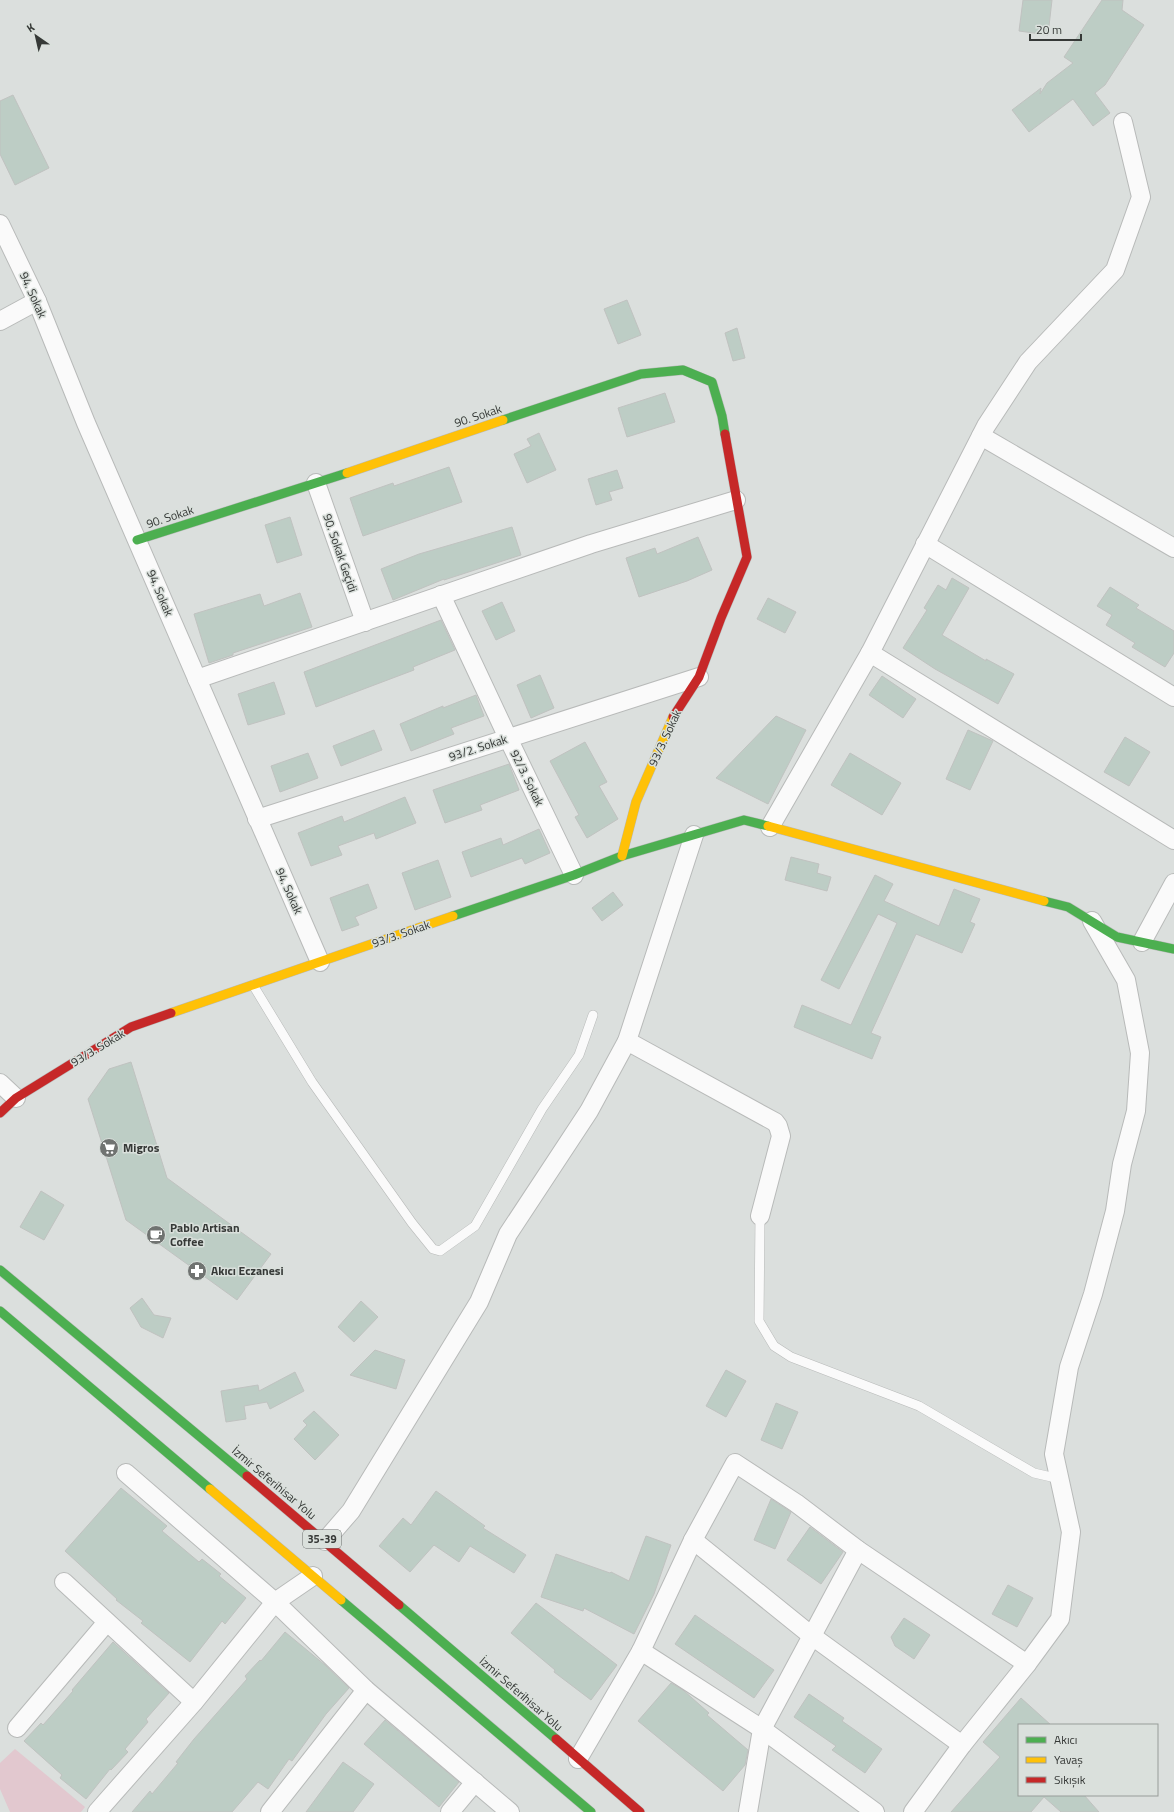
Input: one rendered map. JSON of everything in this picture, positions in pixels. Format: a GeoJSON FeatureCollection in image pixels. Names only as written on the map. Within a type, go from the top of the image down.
{"type":"FeatureCollection","features":[{"type":"Feature","properties":{"kind":"street"},"geometry":{"type":"LineString","coordinates":[[770,827],[870,653],[981,436],[1028,362],[1115,270],[1140,196],[1123,122]]}},
{"type":"Feature","properties":{"kind":"street","name":"94. Sokak"},"geometry":{"type":"LineString","coordinates":[[0,224],[37,301],[86,423],[320,962]]}},
{"type":"Feature","properties":{"kind":"street"},"geometry":{"type":"LineString","coordinates":[[0,322],[37,301]]}},
{"type":"Feature","properties":{"kind":"street","name":"90. Sokak"},"geometry":{"type":"LineString","coordinates":[[138,540],[316,483],[641,374],[683,370],[712,382],[722,416],[736,500]]}},
{"type":"Feature","properties":{"kind":"street"},"geometry":{"type":"LineString","coordinates":[[981,436],[1174,548]]}},
{"type":"Feature","properties":{"kind":"street","name":"90. Sokak Geçidi"},"geometry":{"type":"LineString","coordinates":[[316,483],[365,622]]}},
{"type":"Feature","properties":{"kind":"street"},"geometry":{"type":"LineString","coordinates":[[197,679],[365,622],[441,594],[591,544],[736,500]]}},
{"type":"Feature","properties":{"kind":"street","name":"93/3. Sokak"},"geometry":{"type":"LineString","coordinates":[[0,1113],[16,1098],[131,1027],[253,986],[622,856],[636,802],[668,727],[699,677],[721,618],[747,556],[736,500]]}},
{"type":"Feature","properties":{"kind":"street"},"geometry":{"type":"LineString","coordinates":[[925,544],[1174,697]]}},
{"type":"Feature","properties":{"kind":"street","name":"92/3. Sokak"},"geometry":{"type":"LineString","coordinates":[[441,594],[508,738],[574,874]]}},
{"type":"Feature","properties":{"kind":"street"},"geometry":{"type":"LineString","coordinates":[[870,653],[1174,840]]}},
{"type":"Feature","properties":{"kind":"street","name":"93/2. Sokak"},"geometry":{"type":"LineString","coordinates":[[257,819],[699,677]]}},
{"type":"Feature","properties":{"kind":"street"},"geometry":{"type":"LineString","coordinates":[[622,856],[744,820],[1068,907],[1117,937],[1174,948]]}},
{"type":"Feature","properties":{"kind":"street"},"geometry":{"type":"LineString","coordinates":[[325,1541],[351,1511],[479,1302],[508,1234],[589,1111],[626,1041],[694,835]]}},
{"type":"Feature","properties":{"kind":"street"},"geometry":{"type":"LineString","coordinates":[[1142,942],[1174,883]]}},
{"type":"Feature","properties":{"kind":"street"},"geometry":{"type":"LineString","coordinates":[[913,1812],[962,1745],[1027,1664],[1060,1619],[1071,1532],[1054,1454],[1069,1367],[1093,1294],[1115,1211],[1122,1164],[1136,1111],[1140,1053],[1126,980],[1092,922]]}},
{"type":"Feature","properties":{"kind":"street"},"geometry":{"type":"LineString","coordinates":[[626,1041],[775,1122],[781,1136],[760,1216]]}},
{"type":"Feature","properties":{"kind":"street"},"geometry":{"type":"LineString","coordinates":[[0,1083],[16,1098]]}},
{"type":"Feature","properties":{"kind":"street","name":"İzmir Seferihisar Yolu"},"geometry":{"type":"LineString","coordinates":[[0,1270],[325,1541],[640,1812]]}},
{"type":"Feature","properties":{"kind":"street","name":"35-39"},"geometry":{"type":"LineString","coordinates":[[0,1311],[591,1812]]}},
{"type":"Feature","properties":{"kind":"street"},"geometry":{"type":"LineString","coordinates":[[578,1759],[641,1651],[693,1540],[736,1463],[796,1503],[858,1550],[1027,1664]]}},
{"type":"Feature","properties":{"kind":"street"},"geometry":{"type":"LineString","coordinates":[[126,1473],[275,1602],[366,1690],[510,1812]]}},
{"type":"Feature","properties":{"kind":"street"},"geometry":{"type":"LineString","coordinates":[[693,1540],[812,1636],[962,1745]]}},
{"type":"Feature","properties":{"kind":"street"},"geometry":{"type":"LineString","coordinates":[[748,1812],[762,1729],[858,1550]]}},
{"type":"Feature","properties":{"kind":"street"},"geometry":{"type":"LineString","coordinates":[[96,1812],[194,1702],[275,1602],[313,1576]]}},
{"type":"Feature","properties":{"kind":"street"},"geometry":{"type":"LineString","coordinates":[[64,1582],[194,1702]]}},
{"type":"Feature","properties":{"kind":"street"},"geometry":{"type":"LineString","coordinates":[[17,1728],[107,1622]]}},
{"type":"Feature","properties":{"kind":"street"},"geometry":{"type":"LineString","coordinates":[[641,1651],[762,1729],[875,1812]]}},
{"type":"Feature","properties":{"kind":"street"},"geometry":{"type":"LineString","coordinates":[[270,1812],[366,1690]]}},
{"type":"Feature","properties":{"kind":"street"},"geometry":{"type":"LineString","coordinates":[[450,1812],[475,1782]]}},
{"type":"Feature","properties":{"kind":"lane"},"geometry":{"type":"LineString","coordinates":[[253,986],[312,1082],[339,1121],[412,1223],[433,1249],[440,1250],[475,1226],[542,1110],[579,1055],[593,1016]]}},
{"type":"Feature","properties":{"kind":"lane"},"geometry":{"type":"LineString","coordinates":[[760,1216],[759,1321],[774,1346],[791,1356],[919,1406],[1034,1473],[1060,1479]]}},
{"type":"Feature","properties":{"kind":"shaded area"},"geometry":{"type":"Polygon","coordinates":[[[15,1749],[85,1807],[81,1812],[10,1812],[0,1789],[0,1763],[15,1749]]]}},
{"type":"Feature","properties":{"kind":"building"},"geometry":{"type":"Polygon","coordinates":[[[1023,0],[1052,0],[1048,35],[1019,31],[1023,0]]]}},
{"type":"Feature","properties":{"kind":"building"},"geometry":{"type":"Polygon","coordinates":[[[1102,0],[1123,0],[1122,10],[1144,25],[1105,85],[1095,93],[1110,113],[1093,126],[1073,99],[1029,132],[1012,110],[1041,88],[1040,94],[1047,83],[1073,63],[1064,57],[1102,0]]]}},
{"type":"Feature","properties":{"kind":"building"},"geometry":{"type":"Polygon","coordinates":[[[13,95],[49,168],[15,185],[0,154],[0,101],[13,95]]]}},
{"type":"Feature","properties":{"kind":"building"},"geometry":{"type":"Polygon","coordinates":[[[627,300],[641,335],[618,344],[604,309],[627,300]]]}},
{"type":"Feature","properties":{"kind":"building"},"geometry":{"type":"Polygon","coordinates":[[[737,328],[745,358],[733,361],[725,333],[737,328]]]}},
{"type":"Feature","properties":{"kind":"building"},"geometry":{"type":"Polygon","coordinates":[[[665,393],[675,422],[627,437],[618,408],[665,393]]]}},
{"type":"Feature","properties":{"kind":"building"},"geometry":{"type":"Polygon","coordinates":[[[539,433],[556,470],[527,483],[514,454],[531,446],[527,439],[539,433]]]}},
{"type":"Feature","properties":{"kind":"building"},"geometry":{"type":"Polygon","coordinates":[[[449,467],[462,502],[363,536],[350,498],[393,483],[394,486],[449,467]]]}},
{"type":"Feature","properties":{"kind":"building"},"geometry":{"type":"Polygon","coordinates":[[[617,470],[623,488],[609,492],[612,500],[596,505],[588,479],[617,470]]]}},
{"type":"Feature","properties":{"kind":"building"},"geometry":{"type":"Polygon","coordinates":[[[290,517],[302,555],[277,563],[265,525],[290,517]]]}},
{"type":"Feature","properties":{"kind":"building"},"geometry":{"type":"Polygon","coordinates":[[[512,527],[521,555],[444,579],[393,600],[381,569],[419,554],[512,527]]]}},
{"type":"Feature","properties":{"kind":"building"},"geometry":{"type":"Polygon","coordinates":[[[698,537],[712,570],[687,581],[639,597],[626,558],[655,548],[657,554],[698,537]]]}},
{"type":"Feature","properties":{"kind":"building"},"geometry":{"type":"Polygon","coordinates":[[[952,578],[969,588],[942,635],[986,661],[986,659],[1014,674],[998,704],[935,669],[903,648],[927,610],[924,608],[938,585],[946,590],[952,578]]]}},
{"type":"Feature","properties":{"kind":"building"},"geometry":{"type":"Polygon","coordinates":[[[1110,587],[1139,605],[1136,608],[1174,631],[1174,653],[1165,667],[1132,647],[1135,643],[1106,625],[1112,615],[1097,606],[1110,587]]]}},
{"type":"Feature","properties":{"kind":"building"},"geometry":{"type":"Polygon","coordinates":[[[300,593],[312,627],[233,653],[233,655],[209,663],[194,614],[260,594],[264,606],[300,593]]]}},
{"type":"Feature","properties":{"kind":"building"},"geometry":{"type":"Polygon","coordinates":[[[768,598],[796,612],[785,633],[757,619],[768,598]]]}},
{"type":"Feature","properties":{"kind":"building"},"geometry":{"type":"Polygon","coordinates":[[[502,602],[515,631],[496,640],[482,611],[502,602]]]}},
{"type":"Feature","properties":{"kind":"building"},"geometry":{"type":"Polygon","coordinates":[[[441,620],[455,650],[413,667],[414,670],[316,707],[304,672],[441,620]]]}},
{"type":"Feature","properties":{"kind":"building"},"geometry":{"type":"Polygon","coordinates":[[[540,675],[554,708],[531,718],[517,685],[540,675]]]}},
{"type":"Feature","properties":{"kind":"building"},"geometry":{"type":"Polygon","coordinates":[[[882,676],[916,699],[903,718],[869,695],[882,676]]]}},
{"type":"Feature","properties":{"kind":"building"},"geometry":{"type":"Polygon","coordinates":[[[274,682],[285,714],[248,725],[238,694],[274,682]]]}},
{"type":"Feature","properties":{"kind":"building"},"geometry":{"type":"Polygon","coordinates":[[[476,695],[484,716],[451,728],[454,734],[411,751],[400,724],[443,706],[443,708],[476,695]]]}},
{"type":"Feature","properties":{"kind":"building"},"geometry":{"type":"Polygon","coordinates":[[[776,716],[806,730],[768,804],[716,778],[776,716]]]}},
{"type":"Feature","properties":{"kind":"building"},"geometry":{"type":"Polygon","coordinates":[[[374,730],[382,750],[341,766],[333,746],[374,730]]]}},
{"type":"Feature","properties":{"kind":"building"},"geometry":{"type":"Polygon","coordinates":[[[968,730],[993,741],[970,790],[946,779],[968,730]]]}},
{"type":"Feature","properties":{"kind":"building"},"geometry":{"type":"Polygon","coordinates":[[[1125,737],[1150,752],[1129,786],[1104,772],[1125,737]]]}},
{"type":"Feature","properties":{"kind":"building"},"geometry":{"type":"Polygon","coordinates":[[[585,742],[607,782],[599,786],[618,819],[587,838],[575,817],[579,815],[550,761],[585,742]]]}},
{"type":"Feature","properties":{"kind":"building"},"geometry":{"type":"Polygon","coordinates":[[[308,753],[318,778],[280,792],[271,766],[308,753]]]}},
{"type":"Feature","properties":{"kind":"building"},"geometry":{"type":"Polygon","coordinates":[[[850,753],[901,783],[882,815],[831,785],[850,753]]]}},
{"type":"Feature","properties":{"kind":"building"},"geometry":{"type":"Polygon","coordinates":[[[509,764],[519,790],[480,805],[482,810],[445,823],[433,790],[509,764]]]}},
{"type":"Feature","properties":{"kind":"building"},"geometry":{"type":"Polygon","coordinates":[[[405,797],[416,823],[376,839],[374,833],[338,846],[342,855],[311,866],[298,833],[342,816],[344,822],[405,797]]]}},
{"type":"Feature","properties":{"kind":"building"},"geometry":{"type":"Polygon","coordinates":[[[539,829],[550,853],[525,864],[522,858],[471,877],[462,852],[501,838],[503,845],[539,829]]]}},
{"type":"Feature","properties":{"kind":"building"},"geometry":{"type":"Polygon","coordinates":[[[791,857],[819,864],[817,873],[831,877],[827,891],[785,880],[791,857]]]}},
{"type":"Feature","properties":{"kind":"building"},"geometry":{"type":"Polygon","coordinates":[[[438,860],[451,897],[415,910],[402,873],[438,860]]]}},
{"type":"Feature","properties":{"kind":"building"},"geometry":{"type":"Polygon","coordinates":[[[875,875],[893,884],[884,901],[939,926],[954,889],[980,899],[970,922],[975,924],[962,953],[916,934],[871,1033],[881,1037],[872,1059],[794,1027],[802,1005],[851,1025],[897,923],[878,914],[839,989],[821,980],[875,875]]]}},
{"type":"Feature","properties":{"kind":"building"},"geometry":{"type":"Polygon","coordinates":[[[368,884],[377,908],[355,917],[359,925],[342,931],[330,898],[368,884]]]}},
{"type":"Feature","properties":{"kind":"building"},"geometry":{"type":"Polygon","coordinates":[[[613,892],[623,905],[602,921],[592,908],[613,892]]]}},
{"type":"Feature","properties":{"kind":"building"},"geometry":{"type":"Polygon","coordinates":[[[131,1062],[167,1178],[271,1254],[237,1300],[126,1220],[88,1099],[109,1069],[131,1062]]]}},
{"type":"Feature","properties":{"kind":"building"},"geometry":{"type":"Polygon","coordinates":[[[41,1191],[64,1205],[44,1240],[20,1227],[41,1191]]]}},
{"type":"Feature","properties":{"kind":"building"},"geometry":{"type":"Polygon","coordinates":[[[142,1298],[154,1315],[171,1318],[163,1338],[141,1327],[130,1308],[142,1298]]]}},
{"type":"Feature","properties":{"kind":"building"},"geometry":{"type":"Polygon","coordinates":[[[361,1301],[378,1317],[354,1342],[338,1327],[361,1301]]]}},
{"type":"Feature","properties":{"kind":"building"},"geometry":{"type":"Polygon","coordinates":[[[375,1350],[405,1360],[396,1389],[350,1375],[375,1350]]]}},
{"type":"Feature","properties":{"kind":"building"},"geometry":{"type":"Polygon","coordinates":[[[726,1370],[746,1381],[726,1417],[706,1406],[726,1370]]]}},
{"type":"Feature","properties":{"kind":"building"},"geometry":{"type":"Polygon","coordinates":[[[295,1372],[304,1391],[270,1409],[267,1402],[244,1406],[246,1419],[226,1422],[221,1391],[258,1385],[259,1391],[295,1372]]]}},
{"type":"Feature","properties":{"kind":"building"},"geometry":{"type":"Polygon","coordinates":[[[776,1403],[798,1412],[782,1449],[761,1440],[776,1403]]]}},
{"type":"Feature","properties":{"kind":"building"},"geometry":{"type":"Polygon","coordinates":[[[314,1411],[339,1435],[315,1460],[294,1439],[307,1425],[303,1421],[314,1411]]]}},
{"type":"Feature","properties":{"kind":"building"},"geometry":{"type":"Polygon","coordinates":[[[121,1488],[167,1526],[162,1531],[199,1562],[202,1559],[221,1574],[219,1576],[246,1598],[225,1624],[222,1621],[190,1662],[141,1623],[143,1621],[116,1600],[117,1599],[65,1551],[121,1488]]]}},
{"type":"Feature","properties":{"kind":"building"},"geometry":{"type":"Polygon","coordinates":[[[436,1491],[485,1526],[483,1528],[526,1555],[514,1573],[470,1546],[459,1562],[434,1545],[410,1572],[379,1546],[403,1518],[411,1525],[436,1491]]]}},
{"type":"Feature","properties":{"kind":"building"},"geometry":{"type":"Polygon","coordinates":[[[771,1499],[791,1512],[775,1549],[754,1540],[771,1499]]]}},
{"type":"Feature","properties":{"kind":"building"},"geometry":{"type":"Polygon","coordinates":[[[810,1527],[843,1552],[821,1584],[787,1560],[810,1527]]]}},
{"type":"Feature","properties":{"kind":"building"},"geometry":{"type":"Polygon","coordinates":[[[646,1536],[671,1545],[654,1594],[634,1634],[584,1608],[583,1611],[541,1597],[556,1554],[610,1573],[611,1572],[629,1581],[646,1536]]]}},
{"type":"Feature","properties":{"kind":"building"},"geometry":{"type":"Polygon","coordinates":[[[1008,1585],[1033,1598],[1017,1627],[992,1614],[1008,1585]]]}},
{"type":"Feature","properties":{"kind":"building"},"geometry":{"type":"Polygon","coordinates":[[[536,1603],[617,1665],[591,1700],[554,1672],[555,1670],[511,1633],[536,1603]]]}},
{"type":"Feature","properties":{"kind":"building"},"geometry":{"type":"Polygon","coordinates":[[[695,1615],[774,1670],[754,1698],[675,1644],[695,1615]]]}},
{"type":"Feature","properties":{"kind":"building"},"geometry":{"type":"Polygon","coordinates":[[[904,1618],[930,1635],[914,1659],[895,1646],[891,1637],[904,1618]]]}},
{"type":"Feature","properties":{"kind":"building"},"geometry":{"type":"Polygon","coordinates":[[[285,1632],[325,1665],[349,1688],[326,1714],[292,1761],[289,1759],[268,1789],[258,1782],[232,1812],[132,1812],[150,1791],[152,1794],[178,1763],[176,1762],[194,1739],[247,1679],[245,1676],[260,1660],[261,1661],[285,1632]]]}},
{"type":"Feature","properties":{"kind":"building"},"geometry":{"type":"Polygon","coordinates":[[[113,1642],[169,1693],[146,1719],[148,1722],[125,1749],[128,1752],[111,1770],[110,1769],[86,1799],[60,1778],[62,1775],[24,1741],[41,1723],[43,1725],[113,1642]]]}},
{"type":"Feature","properties":{"kind":"building"},"geometry":{"type":"Polygon","coordinates":[[[671,1683],[683,1690],[709,1713],[707,1715],[748,1750],[745,1765],[723,1791],[638,1721],[671,1683]]]}},
{"type":"Feature","properties":{"kind":"building"},"geometry":{"type":"Polygon","coordinates":[[[809,1694],[844,1718],[842,1721],[882,1749],[865,1773],[832,1750],[836,1746],[794,1717],[809,1694]]]}},
{"type":"Feature","properties":{"kind":"building"},"geometry":{"type":"Polygon","coordinates":[[[1021,1698],[1050,1724],[1018,1724],[1018,1796],[1085,1796],[1099,1812],[1061,1812],[1044,1797],[1031,1812],[951,1812],[1000,1757],[983,1742],[1021,1698]]]}},
{"type":"Feature","properties":{"kind":"building"},"geometry":{"type":"Polygon","coordinates":[[[385,1720],[459,1782],[439,1807],[364,1744],[385,1720]]]}},
{"type":"Feature","properties":{"kind":"building"},"geometry":{"type":"Polygon","coordinates":[[[343,1762],[374,1784],[353,1812],[306,1812],[343,1762]]]}},
{"type":"Feature","properties":{"kind":"traffic: fast"},"geometry":{"type":"LineString","coordinates":[[503,420],[641,374],[683,370],[712,382],[722,416],[725,434]]}},
{"type":"Feature","properties":{"kind":"traffic: fast"},"geometry":{"type":"LineString","coordinates":[[137,540],[347,473]]}},
{"type":"Feature","properties":{"kind":"traffic: fast"},"geometry":{"type":"LineString","coordinates":[[453,916],[574,875],[622,856],[744,820],[768,826]]}},
{"type":"Feature","properties":{"kind":"traffic: fast"},"geometry":{"type":"LineString","coordinates":[[1044,901],[1068,907],[1117,937],[1174,949]]}},
{"type":"Feature","properties":{"kind":"traffic: fast"},"geometry":{"type":"LineString","coordinates":[[0,1270],[247,1476]]}},
{"type":"Feature","properties":{"kind":"traffic: fast"},"geometry":{"type":"LineString","coordinates":[[0,1311],[210,1489]]}},
{"type":"Feature","properties":{"kind":"traffic: fast"},"geometry":{"type":"LineString","coordinates":[[341,1600],[591,1812]]}},
{"type":"Feature","properties":{"kind":"traffic: fast"},"geometry":{"type":"LineString","coordinates":[[399,1605],[556,1739]]}},
{"type":"Feature","properties":{"kind":"traffic: slow"},"geometry":{"type":"LineString","coordinates":[[347,473],[503,420]]}},
{"type":"Feature","properties":{"kind":"traffic: slow"},"geometry":{"type":"LineString","coordinates":[[622,856],[636,802],[673,717]]}},
{"type":"Feature","properties":{"kind":"traffic: slow"},"geometry":{"type":"LineString","coordinates":[[768,826],[1044,901]]}},
{"type":"Feature","properties":{"kind":"traffic: slow"},"geometry":{"type":"LineString","coordinates":[[171,1013],[453,916]]}},
{"type":"Feature","properties":{"kind":"traffic: slow"},"geometry":{"type":"LineString","coordinates":[[210,1489],[341,1600]]}},
{"type":"Feature","properties":{"kind":"traffic: jam"},"geometry":{"type":"LineString","coordinates":[[673,717],[699,677],[721,618],[747,557],[725,434]]}},
{"type":"Feature","properties":{"kind":"traffic: jam"},"geometry":{"type":"LineString","coordinates":[[0,1113],[16,1098],[131,1027],[171,1013]]}},
{"type":"Feature","properties":{"kind":"traffic: jam"},"geometry":{"type":"LineString","coordinates":[[247,1476],[399,1605]]}},
{"type":"Feature","properties":{"kind":"traffic: jam"},"geometry":{"type":"LineString","coordinates":[[556,1739],[640,1812]]}},
{"type":"Feature","properties":{"kind":"place","name":"Migros"},"geometry":{"type":"Point","coordinates":[109,1148]}},
{"type":"Feature","properties":{"kind":"place","name":"Pablo Artisan Coffee"},"geometry":{"type":"Point","coordinates":[156,1235]}},
{"type":"Feature","properties":{"kind":"place","name":"Akıcı Eczanesi"},"geometry":{"type":"Point","coordinates":[197,1271]}}]}
